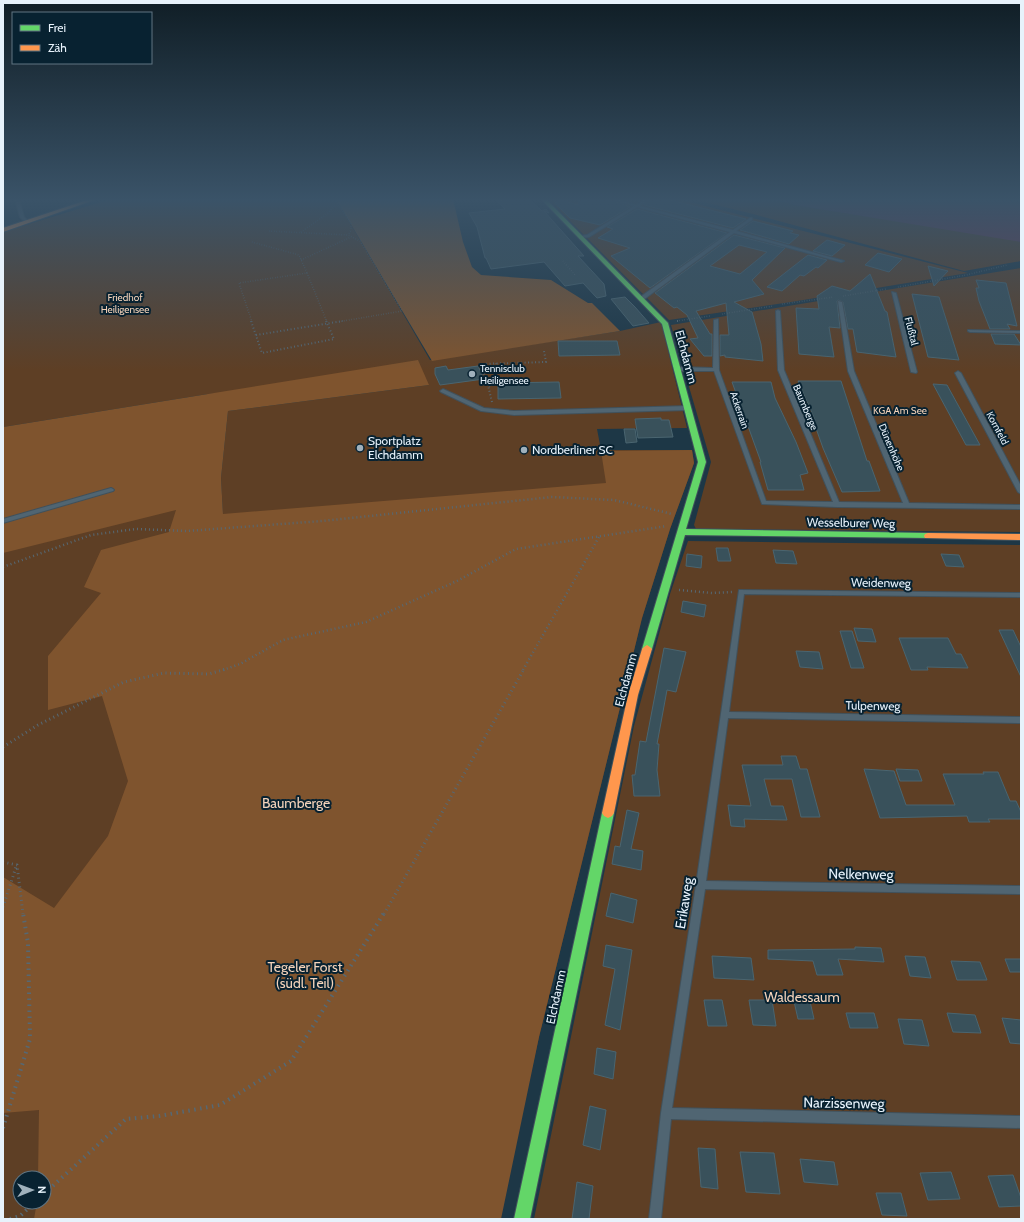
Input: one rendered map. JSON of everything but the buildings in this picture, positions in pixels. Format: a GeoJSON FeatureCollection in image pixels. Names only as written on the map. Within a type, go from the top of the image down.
{"type":"FeatureCollection","features":[{"type":"Feature","properties":{"kind":"street","name":"Elchdamm"},"geometry":{"type":"LineString","coordinates":[[522,1219],[633,694],[702,462],[665,323],[599,256]]}},
{"type":"Feature","properties":{"kind":"street","name":"Wesselburer Weg"},"geometry":{"type":"LineString","coordinates":[[681,532],[1021,537]]}},
{"type":"Feature","properties":{"kind":"lane"},"geometry":{"type":"LineString","coordinates":[[641,299],[700,256]]}},
{"type":"Feature","properties":{"kind":"lane"},"geometry":{"type":"LineString","coordinates":[[823,256],[842,261]]}},
{"type":"Feature","properties":{"kind":"lane","name":"Flußtal"},"geometry":{"type":"LineString","coordinates":[[894,293],[914,372]]}},
{"type":"Feature","properties":{"kind":"lane","name":"Dünenhöhe"},"geometry":{"type":"LineString","coordinates":[[840,302],[851,371],[907,506]]}},
{"type":"Feature","properties":{"kind":"lane","name":"Baumberge"},"geometry":{"type":"LineString","coordinates":[[778,311],[781,370],[837,505]]}},
{"type":"Feature","properties":{"kind":"lane","name":"Ackerrain"},"geometry":{"type":"LineString","coordinates":[[716,320],[716,370],[764,503],[837,505]]}},
{"type":"Feature","properties":{"kind":"lane"},"geometry":{"type":"LineString","coordinates":[[970,331],[1021,332]]}},
{"type":"Feature","properties":{"kind":"lane"},"geometry":{"type":"LineString","coordinates":[[677,369],[716,370]]}},
{"type":"Feature","properties":{"kind":"lane","name":"Kornfeld"},"geometry":{"type":"LineString","coordinates":[[958,373],[1021,492]]}},
{"type":"Feature","properties":{"kind":"lane"},"geometry":{"type":"LineString","coordinates":[[443,391],[469,405],[483,410],[514,413],[688,408]]}},
{"type":"Feature","properties":{"kind":"lane"},"geometry":{"type":"LineString","coordinates":[[3,521],[111,490]]}},
{"type":"Feature","properties":{"kind":"lane"},"geometry":{"type":"LineString","coordinates":[[837,505],[1021,507]]}},
{"type":"Feature","properties":{"kind":"lane","name":"Weidenweg"},"geometry":{"type":"LineString","coordinates":[[741,592],[1021,595]]}},
{"type":"Feature","properties":{"kind":"lane","name":"Erikaweg"},"geometry":{"type":"LineString","coordinates":[[655,1219],[666,1113],[701,885],[741,592]]}},
{"type":"Feature","properties":{"kind":"lane","name":"Tulpenweg"},"geometry":{"type":"LineString","coordinates":[[724,716],[1021,720]]}},
{"type":"Feature","properties":{"kind":"lane","name":"Nelkenweg"},"geometry":{"type":"LineString","coordinates":[[701,885],[1021,890]]}},
{"type":"Feature","properties":{"kind":"lane","name":"Narzissenweg"},"geometry":{"type":"LineString","coordinates":[[666,1113],[1021,1122]]}},
{"type":"Feature","properties":{"kind":"path"},"geometry":{"type":"LineString","coordinates":[[300,256],[301,260],[307,273],[328,323],[334,339],[262,353],[239,283],[307,273]]}},
{"type":"Feature","properties":{"kind":"path"},"geometry":{"type":"LineString","coordinates":[[301,260],[310,256]]}},
{"type":"Feature","properties":{"kind":"path"},"geometry":{"type":"LineString","coordinates":[[256,335],[402,311],[369,256]]}},
{"type":"Feature","properties":{"kind":"path"},"geometry":{"type":"LineString","coordinates":[[563,261],[575,275]]}},
{"type":"Feature","properties":{"kind":"path"},"geometry":{"type":"LineString","coordinates":[[977,272],[1007,265]]}},
{"type":"Feature","properties":{"kind":"path"},"geometry":{"type":"LineString","coordinates":[[720,314],[791,303]]}},
{"type":"Feature","properties":{"kind":"path"},"geometry":{"type":"LineString","coordinates":[[665,323],[712,315]]}},
{"type":"Feature","properties":{"kind":"path"},"geometry":{"type":"LineString","coordinates":[[494,411],[488,380],[480,364],[546,362],[544,351]]}},
{"type":"Feature","properties":{"kind":"path"},"geometry":{"type":"LineString","coordinates":[[488,380],[497,376],[496,363]]}},
{"type":"Feature","properties":{"kind":"path"},"geometry":{"type":"LineString","coordinates":[[488,386],[495,382]]}},
{"type":"Feature","properties":{"kind":"path"},"geometry":{"type":"LineString","coordinates":[[3,567],[91,535],[136,529],[187,531],[322,521],[552,497],[614,500],[685,520]]}},
{"type":"Feature","properties":{"kind":"path"},"geometry":{"type":"LineString","coordinates":[[3,747],[38,725],[124,682],[164,673],[210,674],[240,664],[283,640],[366,622],[457,581],[516,549],[599,537],[685,520]]}},
{"type":"Feature","properties":{"kind":"path"},"geometry":{"type":"LineString","coordinates":[[52,1187],[126,1119],[159,1116],[220,1105],[291,1061],[386,910],[599,537]]}},
{"type":"Feature","properties":{"kind":"path"},"geometry":{"type":"LineString","coordinates":[[665,588],[712,593],[741,592]]}},
{"type":"Feature","properties":{"kind":"path"},"geometry":{"type":"LineString","coordinates":[[3,862],[17,865]]}},
{"type":"Feature","properties":{"kind":"path"},"geometry":{"type":"LineString","coordinates":[[3,907],[17,865]]}},
{"type":"Feature","properties":{"kind":"path"},"geometry":{"type":"LineString","coordinates":[[3,1128],[30,1039],[28,943],[21,903],[17,865]]}},
{"type":"Feature","properties":{"kind":"path"},"geometry":{"type":"LineString","coordinates":[[10,1219],[20,1216],[26,1210]]}},
{"type":"Feature","properties":{"kind":"green space","name":"Tegeler Forst (südl. Teil)"},"geometry":{"type":"Polygon","coordinates":[[[3,256],[369,256],[430,360],[620,331],[661,322],[687,428],[597,429],[601,450],[692,450],[694,463],[670,529],[642,618],[539,1037],[498,1219],[3,1219],[3,488],[223,515],[221,478],[228,411],[429,385],[208,394],[3,427],[3,256]]]}},
{"type":"Feature","properties":{"kind":"green space"},"geometry":{"type":"Polygon","coordinates":[[[370,256],[468,256],[472,267],[481,275],[551,280],[588,303],[592,303],[620,331],[432,361],[370,256]]]}},
{"type":"Feature","properties":{"kind":"green space"},"geometry":{"type":"Polygon","coordinates":[[[605,256],[901,256],[968,273],[791,302],[669,320],[605,256]]]}},
{"type":"Feature","properties":{"kind":"green space"},"geometry":{"type":"Polygon","coordinates":[[[909,256],[1021,256],[1021,261],[964,271],[909,256]]]}},
{"type":"Feature","properties":{"kind":"green space","name":"KGA Am See"},"geometry":{"type":"Polygon","coordinates":[[[1021,268],[1021,532],[696,529],[694,525],[711,462],[671,325],[1021,268]]]}},
{"type":"Feature","properties":{"kind":"green space","name":"Tegeler Forst (südl. Teil)"},"geometry":{"type":"Polygon","coordinates":[[[418,360],[429,385],[228,411],[221,478],[223,514],[606,483],[601,451],[692,450],[694,463],[670,529],[642,618],[539,1037],[501,1219],[34,1219],[36,1210],[52,1210],[52,1170],[38,1170],[39,1110],[3,1113],[3,877],[54,908],[108,836],[128,781],[102,696],[48,710],[48,656],[101,593],[84,587],[101,550],[169,532],[176,510],[3,553],[3,427],[418,360]]]}},
{"type":"Feature","properties":{"kind":"green space","name":"Waldessaum"},"geometry":{"type":"Polygon","coordinates":[[[688,541],[1021,545],[1021,1219],[534,1219],[634,726],[670,594],[688,541]]]}},
{"type":"Feature","properties":{"kind":"traffic: fast"},"geometry":{"type":"LineString","coordinates":[[599,256],[665,323],[702,462],[647,649]]}},
{"type":"Feature","properties":{"kind":"traffic: fast"},"geometry":{"type":"LineString","coordinates":[[681,532],[928,536]]}},
{"type":"Feature","properties":{"kind":"traffic: fast"},"geometry":{"type":"LineString","coordinates":[[522,1219],[608,813]]}},
{"type":"Feature","properties":{"kind":"traffic: slow"},"geometry":{"type":"LineString","coordinates":[[928,536],[1021,537]]}},
{"type":"Feature","properties":{"kind":"traffic: slow"},"geometry":{"type":"LineString","coordinates":[[608,813],[633,695],[647,649]]}},
{"type":"Feature","properties":{"kind":"place","name":"Tennisclub Heiligensee"},"geometry":{"type":"Point","coordinates":[472,374]}},
{"type":"Feature","properties":{"kind":"place","name":"Sportplatz Elchdamm"},"geometry":{"type":"Point","coordinates":[360,448]}},
{"type":"Feature","properties":{"kind":"place","name":"Nordberliner SC"},"geometry":{"type":"Point","coordinates":[524,450]}},
{"type":"Feature","properties":{"kind":"park label","name":"Friedhof Heiligensee"},"geometry":{"type":"Point","coordinates":[125,302]}}]}
